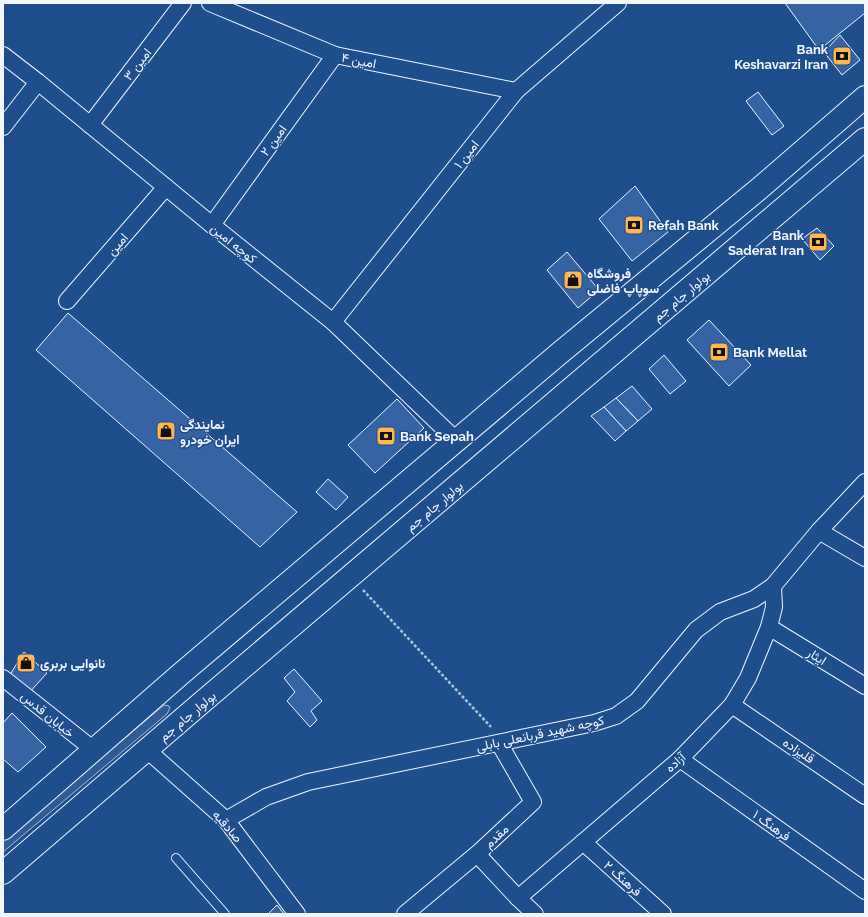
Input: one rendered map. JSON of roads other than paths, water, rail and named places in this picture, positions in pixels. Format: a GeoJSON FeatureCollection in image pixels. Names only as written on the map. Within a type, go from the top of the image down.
{"type":"FeatureCollection","features":[{"type":"Feature","properties":{"kind":"main road"},"geometry":{"type":"LineString","coordinates":[[3,829],[183,672],[561,352],[864,102]]}},
{"type":"Feature","properties":{"kind":"main road","name":"بولوار جام جم"},"geometry":{"type":"LineString","coordinates":[[3,873],[865,139]]}},
{"type":"Feature","properties":{"kind":"main road"},"geometry":{"type":"LineString","coordinates":[[760,188],[778,214]]}},
{"type":"Feature","properties":{"kind":"main road"},"geometry":{"type":"LineString","coordinates":[[183,672],[207,698]]}},
{"type":"Feature","properties":{"kind":"street","name":"امین ۳"},"geometry":{"type":"LineString","coordinates":[[90,125],[184,3]]}},
{"type":"Feature","properties":{"kind":"street","name":"امین ۴"},"geometry":{"type":"LineString","coordinates":[[210,3],[335,55],[516,91]]}},
{"type":"Feature","properties":{"kind":"street","name":"امین ۱"},"geometry":{"type":"LineString","coordinates":[[333,322],[516,91],[618,3]]}},
{"type":"Feature","properties":{"kind":"street","name":"کوچه امین"},"geometry":{"type":"LineString","coordinates":[[3,55],[333,322],[456,441]]}},
{"type":"Feature","properties":{"kind":"street","name":"امین ۲"},"geometry":{"type":"LineString","coordinates":[[212,225],[335,55]]}},
{"type":"Feature","properties":{"kind":"street"},"geometry":{"type":"LineString","coordinates":[[3,127],[38,82]]}},
{"type":"Feature","properties":{"kind":"street","name":"امین"},"geometry":{"type":"LineString","coordinates":[[68,301],[166,187]]}},
{"type":"Feature","properties":{"kind":"street","name":"کوچه شهید قربانعلی بابلی"},"geometry":{"type":"LineString","coordinates":[[226,820],[266,797],[308,782],[594,723],[616,716],[637,701],[696,630],[720,612],[754,599],[773,586],[819,531],[865,482]]}},
{"type":"Feature","properties":{"kind":"street"},"geometry":{"type":"LineString","coordinates":[[819,531],[865,558]]}},
{"type":"Feature","properties":{"kind":"street","name":"آزاده"},"geometry":{"type":"LineString","coordinates":[[518,898],[680,759],[732,705],[748,678],[769,627],[774,607],[773,586]]}},
{"type":"Feature","properties":{"kind":"street","name":"ایثار"},"geometry":{"type":"LineString","coordinates":[[769,627],[865,686]]}},
{"type":"Feature","properties":{"kind":"street","name":"خیابان قدس"},"geometry":{"type":"LineString","coordinates":[[3,678],[94,750]]}},
{"type":"Feature","properties":{"kind":"street","name":"قلیزاده"},"geometry":{"type":"LineString","coordinates":[[732,705],[865,796]]}},
{"type":"Feature","properties":{"kind":"street","name":"مقدم"},"geometry":{"type":"LineString","coordinates":[[405,914],[477,854],[533,802],[501,742]]}},
{"type":"Feature","properties":{"kind":"street","name":"صادقیه"},"geometry":{"type":"LineString","coordinates":[[147,750],[226,820],[297,914]]}},
{"type":"Feature","properties":{"kind":"street","name":"فرهنگ ۱"},"geometry":{"type":"LineString","coordinates":[[680,759],[865,891]]}},
{"type":"Feature","properties":{"kind":"street","name":"فرهنگ ۲"},"geometry":{"type":"LineString","coordinates":[[583,842],[663,914]]}},
{"type":"Feature","properties":{"kind":"street"},"geometry":{"type":"LineString","coordinates":[[477,854],[535,914]]}},
{"type":"Feature","properties":{"kind":"lane"},"geometry":{"type":"LineString","coordinates":[[176,858],[225,914]]}},
{"type":"Feature","properties":{"kind":"place","name":"Bank Keshavarzi Iran"},"geometry":{"type":"Point","coordinates":[842,56]}},
{"type":"Feature","properties":{"kind":"place","name":"Refah Bank"},"geometry":{"type":"Point","coordinates":[634,225]}},
{"type":"Feature","properties":{"kind":"place","name":"Bank Saderat Iran"},"geometry":{"type":"Point","coordinates":[818,242]}},
{"type":"Feature","properties":{"kind":"place","name":"فروشگاه سوپاپ فاضلی"},"geometry":{"type":"Point","coordinates":[573,280]}},
{"type":"Feature","properties":{"kind":"place","name":"Bank Mellat"},"geometry":{"type":"Point","coordinates":[719,352]}},
{"type":"Feature","properties":{"kind":"place","name":"نمایندگی ایران خودرو"},"geometry":{"type":"Point","coordinates":[166,431]}},
{"type":"Feature","properties":{"kind":"place","name":"Bank Sepah"},"geometry":{"type":"Point","coordinates":[386,436]}},
{"type":"Feature","properties":{"kind":"place","name":"نانوایی بربری"},"geometry":{"type":"Point","coordinates":[26,663]}}]}
